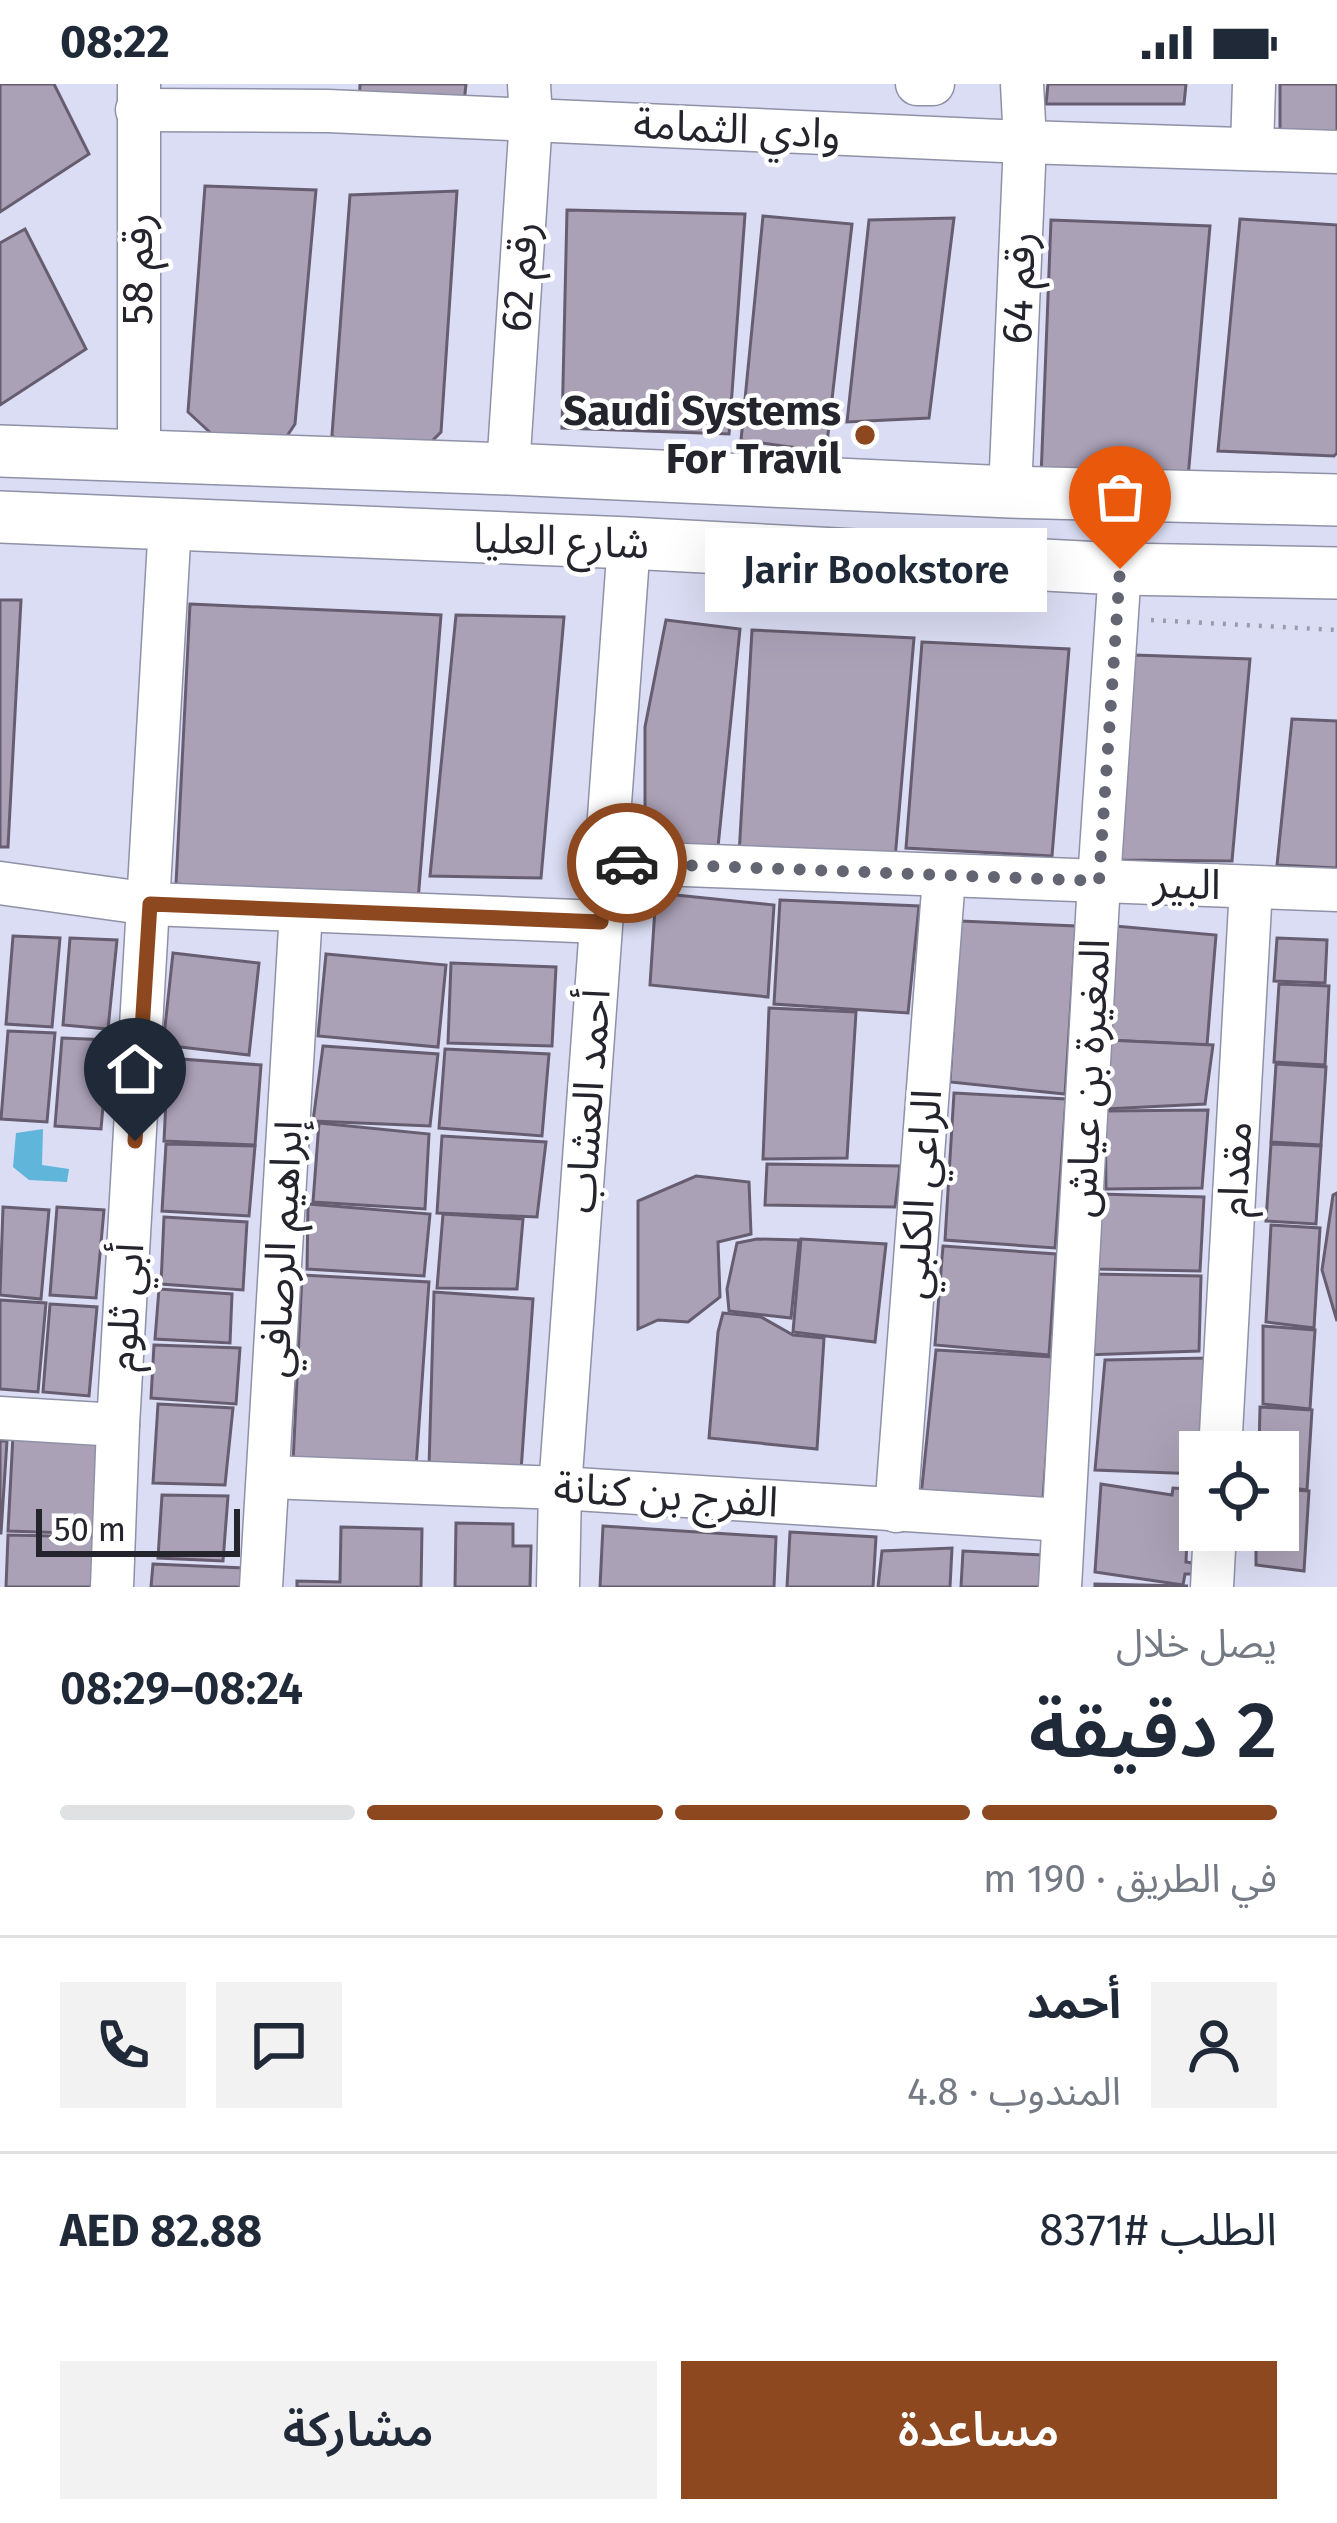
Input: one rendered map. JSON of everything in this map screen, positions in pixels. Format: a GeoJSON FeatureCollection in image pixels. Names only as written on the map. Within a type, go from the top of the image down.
{"type":"FeatureCollection","features":[{"type":"Feature","properties":{"kind":"main road","name":"شارع العليا"},"geometry":{"type":"LineString","coordinates":[[0,452],[1337,500]]}},
{"type":"Feature","properties":{"kind":"main road","name":"شارع العليا"},"geometry":{"type":"LineString","coordinates":[[0,517],[629,544],[1118,594],[1337,573]]}},
{"type":"Feature","properties":{"kind":"street"},"geometry":{"type":"LineString","coordinates":[[917,84],[933,84]]}},
{"type":"Feature","properties":{"kind":"street","name":"رقم 64"},"geometry":{"type":"LineString","coordinates":[[1010,491],[1025,142],[1022,84]]}},
{"type":"Feature","properties":{"kind":"street"},"geometry":{"type":"LineString","coordinates":[[1252,149],[1254,84]]}},
{"type":"Feature","properties":{"kind":"street","name":"وادي الثمامة"},"geometry":{"type":"LineString","coordinates":[[138,97],[530,102],[1025,142],[1337,152]]}},
{"type":"Feature","properties":{"kind":"street","name":"رقم 58"},"geometry":{"type":"LineString","coordinates":[[138,97],[139,455]]}},
{"type":"Feature","properties":{"kind":"street","name":"رقم 62"},"geometry":{"type":"LineString","coordinates":[[508,469],[530,102]]}},
{"type":"Feature","properties":{"kind":"street","name":"أبي ثلوم"},"geometry":{"type":"LineString","coordinates":[[112,1587],[170,524]]}},
{"type":"Feature","properties":{"kind":"street","name":"أحمد العشاب"},"geometry":{"type":"LineString","coordinates":[[558,1587],[560,1488],[629,544]]}},
{"type":"Feature","properties":{"kind":"street","name":"المغيرة بن عياش"},"geometry":{"type":"LineString","coordinates":[[1060,1587],[1118,594]]}},
{"type":"Feature","properties":{"kind":"street","name":"البير"},"geometry":{"type":"LineString","coordinates":[[606,862],[1337,890]]}},
{"type":"Feature","properties":{"kind":"street","name":"الراعي الكلبي"},"geometry":{"type":"LineString","coordinates":[[896,1510],[944,877]]}},
{"type":"Feature","properties":{"kind":"street"},"geometry":{"type":"LineString","coordinates":[[0,883],[150,904],[601,922]]}},
{"type":"Feature","properties":{"kind":"street","name":"مقدام"},"geometry":{"type":"LineString","coordinates":[[1221,1431],[1250,886]]}},
{"type":"Feature","properties":{"kind":"street","name":"إبراهيم الرصافي"},"geometry":{"type":"LineString","coordinates":[[261,1587],[301,911]]}},
{"type":"Feature","properties":{"kind":"street"},"geometry":{"type":"LineString","coordinates":[[0,1418],[118,1425]]}},
{"type":"Feature","properties":{"kind":"street","name":"الفرج بن كنانة"},"geometry":{"type":"LineString","coordinates":[[268,1477],[560,1488],[1063,1520]]}},
{"type":"Feature","properties":{"kind":"street"},"geometry":{"type":"LineString","coordinates":[[1212,1587],[1214,1551]]}},
{"type":"Feature","properties":{"kind":"path"},"geometry":{"type":"LineString","coordinates":[[1118,594],[1337,630]]}},
{"type":"Feature","properties":{"kind":"water"},"geometry":{"type":"Polygon","coordinates":[[[43,1129],[42,1165],[69,1169],[67,1182],[29,1180],[13,1167],[16,1133],[43,1129]]]}},
{"type":"Feature","properties":{"kind":"building"},"geometry":{"type":"Polygon","coordinates":[[[0,84],[54,84],[89,154],[0,212],[0,84]]]}},
{"type":"Feature","properties":{"kind":"building"},"geometry":{"type":"Polygon","coordinates":[[[360,84],[466,84],[464,103],[359,110],[360,84]]]}},
{"type":"Feature","properties":{"kind":"building"},"geometry":{"type":"Polygon","coordinates":[[[1048,84],[1186,84],[1184,104],[1046,104],[1048,84]]]}},
{"type":"Feature","properties":{"kind":"building"},"geometry":{"type":"Polygon","coordinates":[[[1280,84],[1337,84],[1337,137],[1280,137],[1280,84]]]}},
{"type":"Feature","properties":{"kind":"building"},"geometry":{"type":"Polygon","coordinates":[[[205,186],[316,190],[295,424],[279,448],[228,449],[188,412],[205,186]]]}},
{"type":"Feature","properties":{"kind":"building"},"geometry":{"type":"Polygon","coordinates":[[[457,191],[441,432],[415,458],[352,459],[332,435],[350,195],[457,191]]]}},
{"type":"Feature","properties":{"kind":"building"},"geometry":{"type":"Polygon","coordinates":[[[567,210],[745,214],[729,434],[562,428],[567,210]]]}},
{"type":"Feature","properties":{"kind":"building"},"geometry":{"type":"Polygon","coordinates":[[[763,216],[852,224],[826,452],[741,440],[763,216]]]}},
{"type":"Feature","properties":{"kind":"building"},"geometry":{"type":"Polygon","coordinates":[[[954,218],[929,418],[847,422],[869,220],[954,218]]]}},
{"type":"Feature","properties":{"kind":"building"},"geometry":{"type":"Polygon","coordinates":[[[1240,219],[1337,225],[1334,456],[1218,451],[1240,219]]]}},
{"type":"Feature","properties":{"kind":"building"},"geometry":{"type":"Polygon","coordinates":[[[1051,220],[1210,226],[1188,478],[1041,477],[1051,220]]]}},
{"type":"Feature","properties":{"kind":"building"},"geometry":{"type":"Polygon","coordinates":[[[25,229],[86,349],[0,405],[0,243],[25,229]]]}},
{"type":"Feature","properties":{"kind":"building"},"geometry":{"type":"Polygon","coordinates":[[[0,600],[21,600],[8,847],[0,847],[0,600]]]}},
{"type":"Feature","properties":{"kind":"building"},"geometry":{"type":"Polygon","coordinates":[[[190,604],[441,615],[418,901],[176,884],[190,604]]]}},
{"type":"Feature","properties":{"kind":"building"},"geometry":{"type":"Polygon","coordinates":[[[456,615],[564,617],[541,878],[430,876],[456,615]]]}},
{"type":"Feature","properties":{"kind":"building"},"geometry":{"type":"Polygon","coordinates":[[[666,620],[740,629],[718,847],[645,844],[645,727],[666,620]]]}},
{"type":"Feature","properties":{"kind":"building"},"geometry":{"type":"Polygon","coordinates":[[[752,630],[914,638],[895,859],[739,855],[752,630]]]}},
{"type":"Feature","properties":{"kind":"building"},"geometry":{"type":"Polygon","coordinates":[[[922,642],[1069,649],[1052,856],[906,848],[922,642]]]}},
{"type":"Feature","properties":{"kind":"building"},"geometry":{"type":"Polygon","coordinates":[[[1134,655],[1250,659],[1232,861],[1118,860],[1134,655]]]}},
{"type":"Feature","properties":{"kind":"building"},"geometry":{"type":"Polygon","coordinates":[[[1292,719],[1337,721],[1337,868],[1277,865],[1292,719]]]}},
{"type":"Feature","properties":{"kind":"building"},"geometry":{"type":"Polygon","coordinates":[[[656,893],[774,905],[768,997],[650,985],[656,893]]]}},
{"type":"Feature","properties":{"kind":"building"},"geometry":{"type":"Polygon","coordinates":[[[780,900],[919,906],[908,1013],[774,1004],[780,900]]]}},
{"type":"Feature","properties":{"kind":"building"},"geometry":{"type":"Polygon","coordinates":[[[960,921],[1076,926],[1065,1094],[950,1082],[960,921]]]}},
{"type":"Feature","properties":{"kind":"building"},"geometry":{"type":"Polygon","coordinates":[[[1115,926],[1216,935],[1207,1045],[1106,1040],[1115,926]]]}},
{"type":"Feature","properties":{"kind":"building"},"geometry":{"type":"Polygon","coordinates":[[[13,936],[60,938],[52,1027],[6,1024],[13,936]]]}},
{"type":"Feature","properties":{"kind":"building"},"geometry":{"type":"Polygon","coordinates":[[[70,938],[117,940],[108,1029],[63,1025],[70,938]]]}},
{"type":"Feature","properties":{"kind":"building"},"geometry":{"type":"Polygon","coordinates":[[[1277,938],[1327,940],[1325,983],[1274,981],[1277,938]]]}},
{"type":"Feature","properties":{"kind":"building"},"geometry":{"type":"Polygon","coordinates":[[[173,953],[259,963],[249,1055],[163,1045],[173,953]]]}},
{"type":"Feature","properties":{"kind":"building"},"geometry":{"type":"Polygon","coordinates":[[[326,954],[446,965],[438,1047],[318,1036],[326,954]]]}},
{"type":"Feature","properties":{"kind":"building"},"geometry":{"type":"Polygon","coordinates":[[[451,963],[556,967],[552,1046],[448,1043],[451,963]]]}},
{"type":"Feature","properties":{"kind":"building"},"geometry":{"type":"Polygon","coordinates":[[[1279,984],[1329,986],[1325,1065],[1274,1062],[1279,984]]]}},
{"type":"Feature","properties":{"kind":"building"},"geometry":{"type":"Polygon","coordinates":[[[769,1008],[856,1012],[847,1158],[763,1159],[769,1008]]]}},
{"type":"Feature","properties":{"kind":"building"},"geometry":{"type":"Polygon","coordinates":[[[8,1031],[55,1033],[47,1122],[1,1119],[8,1031]]]}},
{"type":"Feature","properties":{"kind":"building"},"geometry":{"type":"Polygon","coordinates":[[[62,1038],[109,1040],[101,1129],[55,1126],[62,1038]]]}},
{"type":"Feature","properties":{"kind":"building"},"geometry":{"type":"Polygon","coordinates":[[[1106,1040],[1213,1045],[1205,1104],[1105,1109],[1106,1040]]]}},
{"type":"Feature","properties":{"kind":"building"},"geometry":{"type":"Polygon","coordinates":[[[323,1046],[438,1054],[430,1126],[313,1121],[323,1046]]]}},
{"type":"Feature","properties":{"kind":"building"},"geometry":{"type":"Polygon","coordinates":[[[445,1049],[549,1054],[542,1136],[439,1128],[445,1049]]]}},
{"type":"Feature","properties":{"kind":"building"},"geometry":{"type":"Polygon","coordinates":[[[168,1058],[261,1065],[255,1145],[164,1141],[168,1058]]]}},
{"type":"Feature","properties":{"kind":"building"},"geometry":{"type":"Polygon","coordinates":[[[1276,1064],[1326,1067],[1321,1145],[1271,1142],[1276,1064]]]}},
{"type":"Feature","properties":{"kind":"building"},"geometry":{"type":"Polygon","coordinates":[[[954,1093],[1066,1099],[1055,1248],[945,1240],[954,1093]]]}},
{"type":"Feature","properties":{"kind":"building"},"geometry":{"type":"Polygon","coordinates":[[[1208,1110],[1202,1188],[1106,1189],[1105,1111],[1208,1110]]]}},
{"type":"Feature","properties":{"kind":"building"},"geometry":{"type":"Polygon","coordinates":[[[319,1123],[429,1134],[425,1209],[313,1202],[319,1123]]]}},
{"type":"Feature","properties":{"kind":"building"},"geometry":{"type":"Polygon","coordinates":[[[442,1136],[546,1142],[537,1217],[437,1213],[442,1136]]]}},
{"type":"Feature","properties":{"kind":"building"},"geometry":{"type":"Polygon","coordinates":[[[166,1144],[255,1146],[249,1216],[162,1211],[166,1144]]]}},
{"type":"Feature","properties":{"kind":"building"},"geometry":{"type":"Polygon","coordinates":[[[1271,1144],[1321,1146],[1316,1224],[1266,1221],[1271,1144]]]}},
{"type":"Feature","properties":{"kind":"building"},"geometry":{"type":"Polygon","coordinates":[[[767,1164],[900,1166],[895,1207],[765,1205],[767,1164]]]}},
{"type":"Feature","properties":{"kind":"building"},"geometry":{"type":"Polygon","coordinates":[[[696,1176],[749,1182],[751,1234],[718,1242],[720,1297],[688,1322],[658,1320],[638,1329],[638,1201],[696,1176]]]}},
{"type":"Feature","properties":{"kind":"building"},"geometry":{"type":"Polygon","coordinates":[[[1337,1193],[1337,1321],[1322,1270],[1337,1193]]]}},
{"type":"Feature","properties":{"kind":"building"},"geometry":{"type":"Polygon","coordinates":[[[1099,1194],[1204,1197],[1200,1271],[1095,1269],[1099,1194]]]}},
{"type":"Feature","properties":{"kind":"building"},"geometry":{"type":"Polygon","coordinates":[[[308,1204],[430,1214],[424,1276],[307,1269],[308,1204]]]}},
{"type":"Feature","properties":{"kind":"building"},"geometry":{"type":"Polygon","coordinates":[[[3,1207],[49,1210],[41,1299],[0,1295],[3,1207]]]}},
{"type":"Feature","properties":{"kind":"building"},"geometry":{"type":"Polygon","coordinates":[[[57,1207],[104,1210],[96,1298],[50,1295],[57,1207]]]}},
{"type":"Feature","properties":{"kind":"building"},"geometry":{"type":"Polygon","coordinates":[[[443,1214],[523,1219],[517,1289],[437,1288],[443,1214]]]}},
{"type":"Feature","properties":{"kind":"building"},"geometry":{"type":"Polygon","coordinates":[[[164,1217],[247,1222],[243,1290],[161,1284],[164,1217]]]}},
{"type":"Feature","properties":{"kind":"building"},"geometry":{"type":"Polygon","coordinates":[[[1271,1225],[1320,1228],[1314,1328],[1266,1322],[1271,1225]]]}},
{"type":"Feature","properties":{"kind":"building"},"geometry":{"type":"Polygon","coordinates":[[[801,1239],[886,1244],[875,1342],[793,1332],[801,1239]]]}},
{"type":"Feature","properties":{"kind":"building"},"geometry":{"type":"Polygon","coordinates":[[[799,1240],[791,1318],[729,1311],[727,1289],[737,1243],[799,1240]]]}},
{"type":"Feature","properties":{"kind":"building"},"geometry":{"type":"Polygon","coordinates":[[[943,1246],[1056,1254],[1049,1355],[935,1345],[943,1246]]]}},
{"type":"Feature","properties":{"kind":"building"},"geometry":{"type":"Polygon","coordinates":[[[1089,1274],[1201,1276],[1199,1351],[1085,1355],[1089,1274]]]}},
{"type":"Feature","properties":{"kind":"building"},"geometry":{"type":"Polygon","coordinates":[[[302,1275],[429,1282],[416,1468],[293,1463],[302,1275]]]}},
{"type":"Feature","properties":{"kind":"building"},"geometry":{"type":"Polygon","coordinates":[[[159,1289],[232,1294],[230,1343],[155,1339],[159,1289]]]}},
{"type":"Feature","properties":{"kind":"building"},"geometry":{"type":"Polygon","coordinates":[[[434,1292],[533,1299],[521,1471],[429,1467],[434,1292]]]}},
{"type":"Feature","properties":{"kind":"building"},"geometry":{"type":"Polygon","coordinates":[[[0,1300],[46,1303],[38,1392],[0,1389],[0,1300]]]}},
{"type":"Feature","properties":{"kind":"building"},"geometry":{"type":"Polygon","coordinates":[[[50,1304],[97,1307],[89,1396],[43,1392],[50,1304]]]}},
{"type":"Feature","properties":{"kind":"building"},"geometry":{"type":"Polygon","coordinates":[[[723,1313],[761,1317],[793,1335],[824,1338],[817,1449],[709,1438],[723,1313]]]}},
{"type":"Feature","properties":{"kind":"building"},"geometry":{"type":"Polygon","coordinates":[[[1263,1326],[1315,1330],[1310,1409],[1263,1404],[1263,1326]]]}},
{"type":"Feature","properties":{"kind":"building"},"geometry":{"type":"Polygon","coordinates":[[[154,1345],[240,1348],[236,1404],[151,1398],[154,1345]]]}},
{"type":"Feature","properties":{"kind":"building"},"geometry":{"type":"Polygon","coordinates":[[[936,1350],[1054,1357],[1043,1498],[921,1496],[936,1350]]]}},
{"type":"Feature","properties":{"kind":"building"},"geometry":{"type":"Polygon","coordinates":[[[1209,1358],[1203,1431],[1179,1431],[1179,1473],[1095,1470],[1105,1360],[1209,1358]]]}},
{"type":"Feature","properties":{"kind":"building"},"geometry":{"type":"Polygon","coordinates":[[[158,1404],[233,1408],[225,1485],[153,1483],[158,1404]]]}},
{"type":"Feature","properties":{"kind":"building"},"geometry":{"type":"Polygon","coordinates":[[[1260,1407],[1312,1410],[1307,1490],[1299,1489],[1299,1431],[1259,1431],[1260,1407]]]}},
{"type":"Feature","properties":{"kind":"building"},"geometry":{"type":"Polygon","coordinates":[[[13,1435],[103,1438],[98,1534],[8,1531],[13,1435]]]}},
{"type":"Feature","properties":{"kind":"building"},"geometry":{"type":"Polygon","coordinates":[[[0,1441],[7,1441],[1,1533],[0,1533],[0,1441]]]}},
{"type":"Feature","properties":{"kind":"building"},"geometry":{"type":"Polygon","coordinates":[[[1101,1484],[1172,1495],[1173,1488],[1179,1488],[1179,1551],[1186,1551],[1186,1562],[1200,1564],[1199,1574],[1185,1574],[1183,1585],[1095,1572],[1101,1484]]]}},
{"type":"Feature","properties":{"kind":"building"},"geometry":{"type":"Polygon","coordinates":[[[1299,1490],[1309,1491],[1304,1571],[1256,1565],[1256,1551],[1299,1551],[1299,1490]]]}},
{"type":"Feature","properties":{"kind":"building"},"geometry":{"type":"Polygon","coordinates":[[[162,1495],[228,1496],[223,1561],[158,1558],[162,1495]]]}},
{"type":"Feature","properties":{"kind":"building"},"geometry":{"type":"Polygon","coordinates":[[[456,1523],[513,1524],[513,1546],[531,1546],[530,1587],[455,1587],[456,1523]]]}},
{"type":"Feature","properties":{"kind":"building"},"geometry":{"type":"Polygon","coordinates":[[[603,1526],[776,1537],[774,1587],[600,1587],[603,1526]]]}},
{"type":"Feature","properties":{"kind":"building"},"geometry":{"type":"Polygon","coordinates":[[[341,1527],[422,1529],[421,1587],[297,1587],[297,1581],[340,1582],[341,1527]]]}},
{"type":"Feature","properties":{"kind":"building"},"geometry":{"type":"Polygon","coordinates":[[[790,1532],[876,1537],[873,1587],[787,1587],[790,1532]]]}},
{"type":"Feature","properties":{"kind":"building"},"geometry":{"type":"Polygon","coordinates":[[[8,1535],[99,1537],[97,1587],[6,1587],[8,1535]]]}},
{"type":"Feature","properties":{"kind":"building"},"geometry":{"type":"Polygon","coordinates":[[[952,1548],[950,1587],[878,1587],[882,1551],[952,1548]]]}},
{"type":"Feature","properties":{"kind":"building"},"geometry":{"type":"Polygon","coordinates":[[[963,1551],[1043,1555],[1041,1587],[961,1587],[963,1551]]]}},
{"type":"Feature","properties":{"kind":"building"},"geometry":{"type":"Polygon","coordinates":[[[153,1564],[244,1568],[241,1587],[151,1587],[153,1564]]]}},
{"type":"Feature","properties":{"kind":"building"},"geometry":{"type":"Polygon","coordinates":[[[1095,1584],[1188,1586],[1095,1587],[1095,1584]]]}},
{"type":"Feature","properties":{"kind":"way so far"},"geometry":{"type":"LineString","coordinates":[[627,863],[1099,881],[1120,569]]}},
{"type":"Feature","properties":{"kind":"place","name":"Saudi Systems For Travil"},"geometry":{"type":"Point","coordinates":[865,435]}},
{"type":"Feature","properties":{"kind":"place","name":"Jarir Bookstore"},"geometry":{"type":"Point","coordinates":[1120,569]}},
{"type":"Feature","properties":{"kind":"route"},"geometry":{"type":"LineString","coordinates":[[135,1141],[150,904],[601,922],[606,862],[627,863]]}}]}
